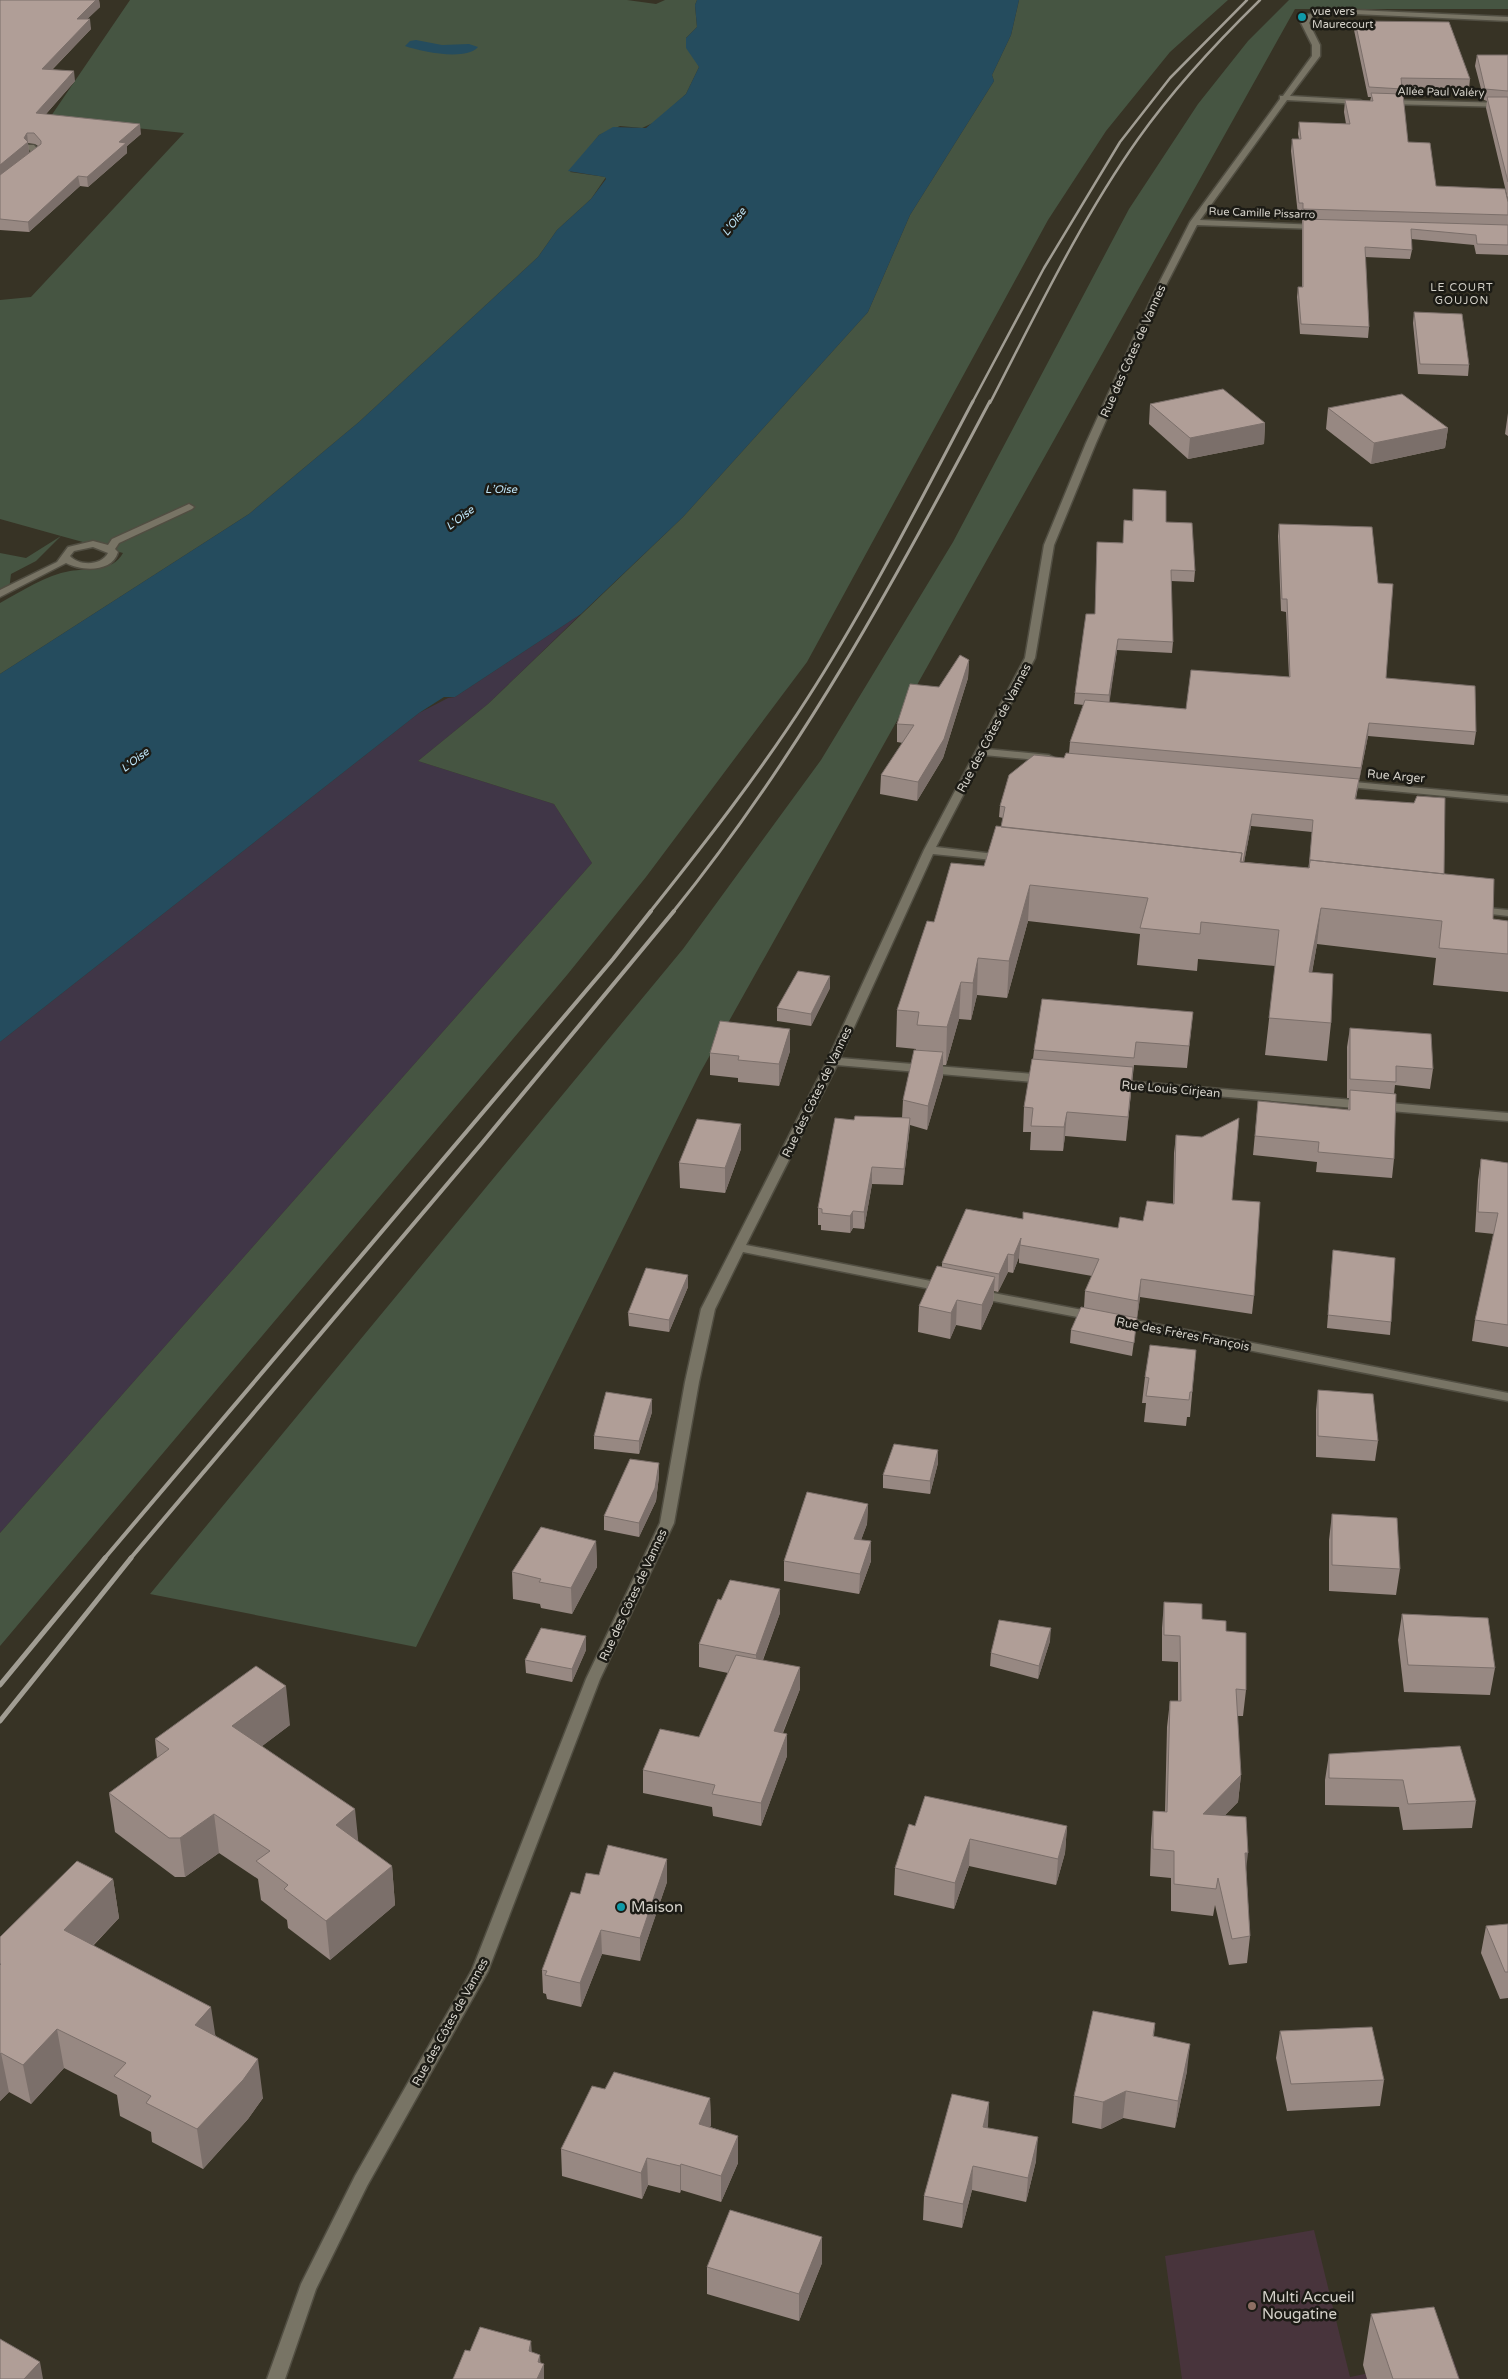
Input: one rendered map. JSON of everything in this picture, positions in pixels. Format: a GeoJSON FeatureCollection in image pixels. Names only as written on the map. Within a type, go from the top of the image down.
{"type":"FeatureCollection","features":[{"type":"Feature","properties":{"kind":"street","name":"Rue des Côtes de Vannes"},"geometry":{"type":"LineString","coordinates":[[276,2379],[307,2290],[361,2181],[480,1971],[593,1679],[668,1523],[692,1382],[708,1309],[833,1061],[929,850],[1030,658],[1049,545],[1091,443],[1158,293],[1194,222],[1283,98],[1316,56],[1316,45],[1305,23],[1314,12],[1333,11],[1508,19]]}},
{"type":"Feature","properties":{"kind":"street"},"geometry":{"type":"LineString","coordinates":[[1283,98],[1365,102]]}},
{"type":"Feature","properties":{"kind":"street","name":"Allée Paul Valéry"},"geometry":{"type":"LineString","coordinates":[[1375,102],[1508,105]]}},
{"type":"Feature","properties":{"kind":"street"},"geometry":{"type":"LineString","coordinates":[[0,183],[36,153],[31,147]]}},
{"type":"Feature","properties":{"kind":"street","name":"Rue Camille Pissarro"},"geometry":{"type":"LineString","coordinates":[[1194,222],[1322,227]]}},
{"type":"Feature","properties":{"kind":"street"},"geometry":{"type":"LineString","coordinates":[[110,549],[115,542],[122,538],[189,507]]}},
{"type":"Feature","properties":{"kind":"street"},"geometry":{"type":"LineString","coordinates":[[0,594],[50,569],[66,558],[67,553],[71,549],[122,538]]}},
{"type":"Feature","properties":{"kind":"street"},"geometry":{"type":"LineString","coordinates":[[93,544],[110,549]]}},
{"type":"Feature","properties":{"kind":"street"},"geometry":{"type":"LineString","coordinates":[[50,569],[76,565],[91,566],[105,562],[112,556],[110,549]]}},
{"type":"Feature","properties":{"kind":"street"},"geometry":{"type":"LineString","coordinates":[[66,558],[76,565]]}},
{"type":"Feature","properties":{"kind":"street"},"geometry":{"type":"LineString","coordinates":[[982,752],[1061,759]]}},
{"type":"Feature","properties":{"kind":"street","name":"Rue Arger"},"geometry":{"type":"LineString","coordinates":[[1329,783],[1508,799]]}},
{"type":"Feature","properties":{"kind":"street"},"geometry":{"type":"LineString","coordinates":[[929,850],[1017,859]]}},
{"type":"Feature","properties":{"kind":"street"},"geometry":{"type":"LineString","coordinates":[[1469,909],[1508,914]]}},
{"type":"Feature","properties":{"kind":"street"},"geometry":{"type":"LineString","coordinates":[[833,1061],[1062,1080]]}},
{"type":"Feature","properties":{"kind":"street","name":"Rue Louis Cirjean"},"geometry":{"type":"LineString","coordinates":[[1101,1083],[1508,1117]]}},
{"type":"Feature","properties":{"kind":"street","name":"Rue des Frères François"},"geometry":{"type":"LineString","coordinates":[[740,1248],[1508,1397]]}},
{"type":"Feature","properties":{"kind":"shaded area"},"geometry":{"type":"Polygon","coordinates":[[[581,614],[488,704],[418,761],[554,804],[592,863],[0,1533],[0,1042],[419,713],[448,698],[455,697],[581,614]]]}},
{"type":"Feature","properties":{"kind":"shaded area","name":"Multi Accueil Nougatine"},"geometry":{"type":"Polygon","coordinates":[[[1314,2230],[1350,2377],[1452,2356],[1460,2379],[1182,2379],[1165,2256],[1314,2230]]]}},
{"type":"Feature","properties":{"kind":"green space"},"geometry":{"type":"Polygon","coordinates":[[[130,0],[627,0],[656,4],[665,0],[697,0],[695,5],[697,27],[686,38],[699,67],[686,94],[655,122],[642,128],[620,126],[599,135],[570,172],[606,177],[591,199],[557,230],[538,257],[359,422],[249,514],[0,674],[0,603],[52,576],[70,571],[107,566],[119,559],[123,553],[0,519],[0,300],[31,297],[184,133],[49,119],[130,0]]]}},
{"type":"Feature","properties":{"kind":"green space"},"geometry":{"type":"Polygon","coordinates":[[[1019,0],[1228,0],[1170,52],[1106,131],[1048,220],[807,662],[646,877],[567,975],[0,1646],[0,1533],[592,863],[554,804],[418,761],[488,704],[683,517],[868,312],[910,215],[994,81],[992,75],[1011,35],[1019,0]]]}},
{"type":"Feature","properties":{"kind":"green space"},"geometry":{"type":"Polygon","coordinates":[[[1289,0],[1508,0],[1508,9],[1295,9],[700,1073],[416,1647],[150,1594],[683,949],[821,760],[953,542],[1129,209],[1198,104],[1248,41],[1289,0]]]}},
{"type":"Feature","properties":{"kind":"green space"},"geometry":{"type":"Polygon","coordinates":[[[61,536],[36,561],[11,574],[9,590],[0,594],[0,553],[26,558],[61,536]]]}},
{"type":"Feature","properties":{"kind":"water","name":"L’Oise"},"geometry":{"type":"Polygon","coordinates":[[[697,0],[1019,0],[1011,35],[992,75],[994,81],[910,215],[868,312],[683,517],[581,614],[455,697],[444,697],[419,713],[0,1042],[0,674],[249,514],[359,422],[538,257],[557,230],[591,199],[606,179],[605,177],[568,171],[599,135],[613,127],[646,128],[686,94],[699,67],[686,48],[686,38],[697,27],[695,5],[697,0]]]}},
{"type":"Feature","properties":{"kind":"water"},"geometry":{"type":"Polygon","coordinates":[[[416,40],[442,45],[469,44],[478,47],[464,54],[443,54],[405,46],[410,41],[416,40]]]}},
{"type":"Feature","properties":{"kind":"building"},"geometry":{"type":"Polygon","coordinates":[[[0,0],[96,0],[77,19],[90,19],[42,69],[74,71],[36,113],[140,124],[119,142],[126,143],[87,177],[78,176],[28,222],[0,219],[0,175],[41,144],[41,141],[34,133],[27,133],[24,138],[28,142],[0,165],[0,0]]]}},
{"type":"Feature","properties":{"kind":"building"},"geometry":{"type":"Polygon","coordinates":[[[1355,21],[1449,22],[1470,79],[1401,78],[1402,89],[1369,87],[1355,21]]]}},
{"type":"Feature","properties":{"kind":"building"},"geometry":{"type":"Polygon","coordinates":[[[1477,55],[1508,55],[1508,91],[1485,89],[1477,55]]]}},
{"type":"Feature","properties":{"kind":"building"},"geometry":{"type":"Polygon","coordinates":[[[1371,93],[1403,94],[1408,142],[1430,143],[1436,186],[1505,189],[1508,215],[1303,209],[1303,203],[1299,203],[1292,139],[1301,139],[1299,122],[1350,124],[1345,100],[1373,101],[1371,93]]]}},
{"type":"Feature","properties":{"kind":"building"},"geometry":{"type":"Polygon","coordinates":[[[1487,97],[1508,97],[1508,182],[1487,97]]]}},
{"type":"Feature","properties":{"kind":"building"},"geometry":{"type":"Polygon","coordinates":[[[1303,219],[1508,225],[1508,245],[1477,244],[1476,235],[1411,229],[1412,250],[1365,247],[1369,327],[1301,324],[1298,287],[1303,287],[1303,219]]]}},
{"type":"Feature","properties":{"kind":"building"},"geometry":{"type":"Polygon","coordinates":[[[1414,312],[1462,314],[1469,365],[1420,364],[1414,312]]]}},
{"type":"Feature","properties":{"kind":"building"},"geometry":{"type":"Polygon","coordinates":[[[1223,389],[1265,423],[1190,438],[1150,404],[1223,389]]]}},
{"type":"Feature","properties":{"kind":"building"},"geometry":{"type":"Polygon","coordinates":[[[1402,394],[1448,428],[1374,443],[1328,408],[1402,394]]]}},
{"type":"Feature","properties":{"kind":"building"},"geometry":{"type":"Polygon","coordinates":[[[1133,489],[1166,491],[1166,522],[1192,523],[1195,571],[1171,570],[1173,642],[1118,639],[1109,695],[1075,693],[1086,614],[1095,614],[1097,542],[1123,543],[1124,520],[1133,521],[1133,489]]]}},
{"type":"Feature","properties":{"kind":"building"},"geometry":{"type":"Polygon","coordinates":[[[1279,524],[1372,527],[1378,583],[1393,584],[1386,678],[1475,686],[1476,732],[1369,723],[1361,768],[1070,742],[1085,700],[1186,709],[1191,670],[1290,677],[1287,599],[1282,599],[1279,524]]]}},
{"type":"Feature","properties":{"kind":"building"},"geometry":{"type":"Polygon","coordinates":[[[960,655],[969,660],[944,739],[918,782],[881,775],[914,725],[897,724],[910,684],[939,687],[960,655]]]}},
{"type":"Feature","properties":{"kind":"building"},"geometry":{"type":"Polygon","coordinates":[[[1066,753],[1359,779],[1355,799],[1414,803],[1417,796],[1445,798],[1444,874],[1310,860],[1309,868],[1313,820],[1252,814],[1243,862],[1241,862],[1242,853],[1001,827],[1005,807],[1000,806],[1009,775],[1034,755],[1064,758],[1066,753]]]}},
{"type":"Feature","properties":{"kind":"building"},"geometry":{"type":"Polygon","coordinates":[[[996,826],[1242,853],[1240,862],[1309,868],[1310,860],[1494,879],[1493,919],[1508,921],[1508,954],[1439,948],[1442,921],[1321,908],[1309,972],[1333,974],[1331,1023],[1269,1018],[1279,930],[1201,922],[1200,934],[1140,928],[1148,898],[1030,885],[1009,961],[978,958],[973,983],[961,982],[947,1027],[917,1025],[919,1012],[897,1010],[927,921],[934,922],[951,863],[984,866],[996,826]]]}},
{"type":"Feature","properties":{"kind":"building"},"geometry":{"type":"Polygon","coordinates":[[[798,971],[830,976],[811,1014],[777,1008],[798,971]]]}},
{"type":"Feature","properties":{"kind":"building"},"geometry":{"type":"Polygon","coordinates":[[[1042,999],[1193,1012],[1189,1046],[1136,1042],[1134,1058],[1034,1050],[1042,999]]]}},
{"type":"Feature","properties":{"kind":"building"},"geometry":{"type":"Polygon","coordinates":[[[720,1021],[790,1029],[779,1064],[738,1060],[739,1056],[710,1053],[720,1021]]]}},
{"type":"Feature","properties":{"kind":"building"},"geometry":{"type":"Polygon","coordinates":[[[1350,1028],[1431,1034],[1433,1069],[1396,1066],[1396,1082],[1350,1079],[1350,1028]]]}},
{"type":"Feature","properties":{"kind":"building"},"geometry":{"type":"Polygon","coordinates":[[[914,1050],[943,1052],[928,1106],[903,1100],[914,1050]]]}},
{"type":"Feature","properties":{"kind":"building"},"geometry":{"type":"Polygon","coordinates":[[[1032,1059],[1133,1067],[1128,1117],[1067,1112],[1064,1127],[1031,1126],[1033,1108],[1024,1107],[1032,1059]]]}},
{"type":"Feature","properties":{"kind":"building"},"geometry":{"type":"Polygon","coordinates":[[[1350,1090],[1396,1094],[1394,1159],[1318,1152],[1319,1142],[1255,1136],[1258,1101],[1350,1110],[1350,1090]]]}},
{"type":"Feature","properties":{"kind":"building"},"geometry":{"type":"Polygon","coordinates":[[[855,1116],[910,1118],[904,1169],[872,1167],[864,1212],[853,1211],[850,1216],[822,1213],[822,1209],[818,1208],[835,1118],[854,1120],[855,1116]]]}},
{"type":"Feature","properties":{"kind":"building"},"geometry":{"type":"Polygon","coordinates":[[[1239,1118],[1232,1200],[1260,1202],[1254,1296],[1141,1279],[1138,1301],[1085,1291],[1099,1259],[1020,1245],[1021,1238],[1014,1255],[1008,1254],[999,1274],[942,1263],[966,1209],[1023,1219],[1023,1212],[1118,1228],[1120,1217],[1143,1221],[1147,1201],[1174,1204],[1176,1135],[1202,1137],[1239,1118]]]}},
{"type":"Feature","properties":{"kind":"building"},"geometry":{"type":"Polygon","coordinates":[[[697,1119],[741,1124],[725,1168],[679,1163],[697,1119]]]}},
{"type":"Feature","properties":{"kind":"building"},"geometry":{"type":"Polygon","coordinates":[[[1481,1159],[1508,1163],[1508,1325],[1475,1320],[1498,1213],[1478,1212],[1481,1159]]]}},
{"type":"Feature","properties":{"kind":"building"},"geometry":{"type":"Polygon","coordinates":[[[1333,1250],[1395,1258],[1391,1322],[1328,1315],[1333,1250]]]}},
{"type":"Feature","properties":{"kind":"building"},"geometry":{"type":"Polygon","coordinates":[[[937,1266],[995,1277],[982,1305],[957,1300],[951,1313],[919,1306],[937,1266]]]}},
{"type":"Feature","properties":{"kind":"building"},"geometry":{"type":"Polygon","coordinates":[[[646,1268],[688,1275],[669,1320],[628,1313],[646,1268]]]}},
{"type":"Feature","properties":{"kind":"building"},"geometry":{"type":"Polygon","coordinates":[[[1081,1307],[1137,1318],[1134,1343],[1071,1330],[1081,1307]]]}},
{"type":"Feature","properties":{"kind":"building"},"geometry":{"type":"Polygon","coordinates":[[[1150,1345],[1196,1350],[1192,1392],[1190,1392],[1189,1400],[1146,1396],[1149,1378],[1145,1377],[1150,1345]]]}},
{"type":"Feature","properties":{"kind":"building"},"geometry":{"type":"Polygon","coordinates":[[[1318,1390],[1373,1394],[1378,1441],[1318,1436],[1318,1390]]]}},
{"type":"Feature","properties":{"kind":"building"},"geometry":{"type":"Polygon","coordinates":[[[606,1392],[652,1399],[639,1441],[594,1436],[606,1392]]]}},
{"type":"Feature","properties":{"kind":"building"},"geometry":{"type":"Polygon","coordinates":[[[894,1444],[938,1450],[930,1481],[883,1475],[894,1444]]]}},
{"type":"Feature","properties":{"kind":"building"},"geometry":{"type":"Polygon","coordinates":[[[630,1459],[659,1463],[655,1488],[639,1523],[604,1516],[630,1459]]]}},
{"type":"Feature","properties":{"kind":"building"},"geometry":{"type":"Polygon","coordinates":[[[807,1492],[868,1504],[854,1539],[871,1541],[860,1574],[784,1561],[807,1492]]]}},
{"type":"Feature","properties":{"kind":"building"},"geometry":{"type":"Polygon","coordinates":[[[1332,1514],[1397,1518],[1400,1569],[1332,1565],[1332,1514]]]}},
{"type":"Feature","properties":{"kind":"building"},"geometry":{"type":"Polygon","coordinates":[[[541,1527],[596,1541],[571,1588],[539,1582],[541,1579],[512,1572],[541,1527]]]}},
{"type":"Feature","properties":{"kind":"building"},"geometry":{"type":"Polygon","coordinates":[[[730,1580],[780,1589],[756,1655],[699,1644],[718,1599],[721,1600],[730,1580]]]}},
{"type":"Feature","properties":{"kind":"building"},"geometry":{"type":"Polygon","coordinates":[[[1164,1602],[1202,1604],[1202,1619],[1226,1621],[1226,1631],[1246,1633],[1246,1690],[1236,1689],[1241,1775],[1203,1814],[1246,1817],[1248,1853],[1245,1853],[1250,1936],[1232,1939],[1218,1878],[1216,1889],[1174,1884],[1174,1851],[1153,1849],[1153,1811],[1167,1812],[1170,1701],[1181,1701],[1180,1636],[1164,1635],[1164,1602]]]}},
{"type":"Feature","properties":{"kind":"building"},"geometry":{"type":"Polygon","coordinates":[[[1402,1614],[1488,1618],[1495,1668],[1408,1665],[1402,1614]]]}},
{"type":"Feature","properties":{"kind":"building"},"geometry":{"type":"Polygon","coordinates":[[[999,1620],[1051,1628],[1039,1666],[991,1653],[999,1620]]]}},
{"type":"Feature","properties":{"kind":"building"},"geometry":{"type":"Polygon","coordinates":[[[541,1628],[586,1636],[572,1669],[525,1660],[541,1628]]]}},
{"type":"Feature","properties":{"kind":"building"},"geometry":{"type":"Polygon","coordinates":[[[736,1655],[800,1667],[774,1731],[787,1734],[761,1803],[712,1794],[715,1785],[643,1770],[660,1729],[699,1737],[736,1655]]]}},
{"type":"Feature","properties":{"kind":"building"},"geometry":{"type":"Polygon","coordinates":[[[256,1666],[286,1686],[232,1726],[355,1809],[336,1825],[392,1866],[326,1921],[284,1889],[288,1885],[256,1861],[270,1851],[214,1814],[180,1838],[169,1838],[109,1793],[169,1749],[155,1739],[256,1666]]]}},
{"type":"Feature","properties":{"kind":"building"},"geometry":{"type":"Polygon","coordinates":[[[1460,1746],[1476,1801],[1408,1804],[1403,1780],[1329,1778],[1329,1754],[1460,1746]]]}},
{"type":"Feature","properties":{"kind":"building"},"geometry":{"type":"Polygon","coordinates":[[[925,1796],[1067,1826],[1058,1859],[970,1839],[955,1883],[895,1868],[909,1824],[915,1826],[925,1796]]]}},
{"type":"Feature","properties":{"kind":"building"},"geometry":{"type":"Polygon","coordinates":[[[608,1845],[667,1859],[640,1938],[601,1930],[580,1983],[545,1975],[547,1971],[542,1970],[571,1892],[580,1894],[586,1873],[599,1875],[608,1845]]]}},
{"type":"Feature","properties":{"kind":"building"},"geometry":{"type":"Polygon","coordinates":[[[77,1861],[113,1879],[64,1930],[211,2007],[195,2025],[258,2059],[243,2080],[197,2129],[146,2103],[151,2096],[114,2076],[126,2063],[57,2029],[23,2065],[0,2054],[0,1937],[77,1861]]]}},
{"type":"Feature","properties":{"kind":"building"},"geometry":{"type":"Polygon","coordinates":[[[1508,1924],[1508,1972],[1505,1972],[1486,1926],[1508,1924]]]}},
{"type":"Feature","properties":{"kind":"building"},"geometry":{"type":"Polygon","coordinates":[[[1093,2011],[1155,2023],[1153,2036],[1190,2044],[1178,2101],[1126,2091],[1103,2102],[1074,2096],[1093,2011]]]}},
{"type":"Feature","properties":{"kind":"building"},"geometry":{"type":"Polygon","coordinates":[[[1372,2027],[1384,2080],[1291,2084],[1280,2031],[1372,2027]]]}},
{"type":"Feature","properties":{"kind":"building"},"geometry":{"type":"Polygon","coordinates":[[[614,2072],[710,2098],[699,2124],[738,2136],[721,2176],[681,2164],[680,2166],[647,2158],[641,2173],[561,2149],[592,2086],[605,2089],[614,2072]]]}},
{"type":"Feature","properties":{"kind":"building"},"geometry":{"type":"Polygon","coordinates":[[[952,2094],[989,2102],[983,2127],[1038,2137],[1028,2178],[973,2166],[963,2204],[924,2196],[952,2094]]]}},
{"type":"Feature","properties":{"kind":"building"},"geometry":{"type":"Polygon","coordinates":[[[730,2210],[822,2237],[799,2294],[707,2267],[730,2210]]]}},
{"type":"Feature","properties":{"kind":"building"},"geometry":{"type":"Polygon","coordinates":[[[1434,2307],[1459,2379],[1393,2379],[1371,2314],[1434,2307]]]}},
{"type":"Feature","properties":{"kind":"building"},"geometry":{"type":"Polygon","coordinates":[[[480,2327],[531,2341],[529,2351],[540,2355],[538,2362],[544,2364],[537,2379],[453,2379],[465,2350],[470,2351],[480,2327]]]}},
{"type":"Feature","properties":{"kind":"building"},"geometry":{"type":"Polygon","coordinates":[[[0,2339],[40,2362],[24,2379],[0,2379],[0,2339]]]}},
{"type":"Feature","properties":{"kind":"railway"},"geometry":{"type":"LineString","coordinates":[[972,403],[1044,268],[1120,142],[1170,78],[1247,0]]}},
{"type":"Feature","properties":{"kind":"railway"},"geometry":{"type":"LineString","coordinates":[[990,403],[1060,268],[1117,170],[1152,120],[1181,84],[1260,0]]}},
{"type":"Feature","properties":{"kind":"railway"},"geometry":{"type":"LineString","coordinates":[[650,912],[751,781],[807,699],[872,589],[973,401]]}},
{"type":"Feature","properties":{"kind":"railway"},"geometry":{"type":"LineString","coordinates":[[673,912],[763,791],[844,664],[919,534],[990,401]]}},
{"type":"Feature","properties":{"kind":"railway"},"geometry":{"type":"LineString","coordinates":[[104,1559],[613,959],[651,911]]}},
{"type":"Feature","properties":{"kind":"railway"},"geometry":{"type":"LineString","coordinates":[[130,1559],[482,1143],[674,911]]}},
{"type":"Feature","properties":{"kind":"railway"},"geometry":{"type":"LineString","coordinates":[[0,1685],[105,1558]]}},
{"type":"Feature","properties":{"kind":"railway"},"geometry":{"type":"LineString","coordinates":[[0,1721],[131,1558]]}},
{"type":"Feature","properties":{"kind":"place","name":"vue vers Maurecourt"},"geometry":{"type":"Point","coordinates":[1302,17]}},
{"type":"Feature","properties":{"kind":"place","name":"Maison"},"geometry":{"type":"Point","coordinates":[621,1907]}},
{"type":"Feature","properties":{"kind":"place","name":"Multi Accueil Nougatine"},"geometry":{"type":"Point","coordinates":[1252,2306]}},
{"type":"Feature","properties":{"kind":"district","name":"LE COURT GOUJON"},"geometry":{"type":"Point","coordinates":[1462,293]}},
{"type":"Feature","properties":{"kind":"water label","name":"L'Oise"},"geometry":{"type":"Point","coordinates":[734,222]}},
{"type":"Feature","properties":{"kind":"water label","name":"L'Oise"},"geometry":{"type":"Point","coordinates":[460,518]}},
{"type":"Feature","properties":{"kind":"water label","name":"L'Oise"},"geometry":{"type":"Point","coordinates":[135,760]}}]}
